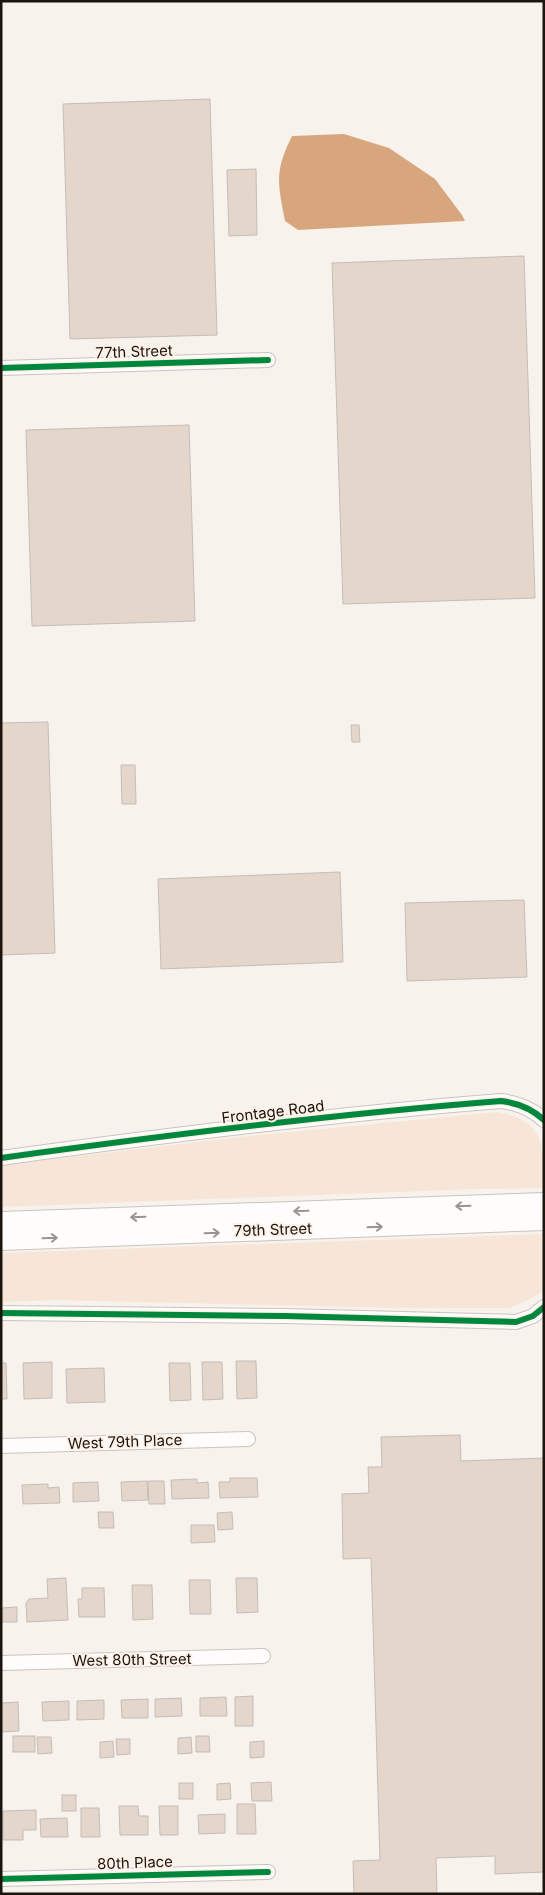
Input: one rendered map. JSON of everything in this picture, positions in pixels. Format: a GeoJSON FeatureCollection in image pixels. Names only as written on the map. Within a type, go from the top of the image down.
{"type":"FeatureCollection","features":[{"type":"Feature","properties":{"kind":"main road","name":"79th Street"},"geometry":{"type":"LineString","coordinates":[[1,1240],[512,1213],[544,1203]]}},
{"type":"Feature","properties":{"kind":"main road","name":"79th Street"},"geometry":{"type":"LineString","coordinates":[[1,1222],[512,1213],[544,1220]]}},
{"type":"Feature","properties":{"kind":"street","name":"77th Street"},"geometry":{"type":"LineString","coordinates":[[1,368],[268,360]]}},
{"type":"Feature","properties":{"kind":"street","name":"Frontage Road"},"geometry":{"type":"LineString","coordinates":[[1,1158],[93,1145],[401,1110],[501,1102],[515,1103],[527,1107],[544,1120]]}},
{"type":"Feature","properties":{"kind":"street"},"geometry":{"type":"LineString","coordinates":[[1,1313],[285,1316],[516,1322],[533,1316],[544,1307]]}},
{"type":"Feature","properties":{"kind":"street","name":"West 79th Place"},"geometry":{"type":"LineString","coordinates":[[1,1446],[248,1439]]}},
{"type":"Feature","properties":{"kind":"street","name":"West 80th Street"},"geometry":{"type":"LineString","coordinates":[[1,1663],[264,1656]]}},
{"type":"Feature","properties":{"kind":"street","name":"80th Place"},"geometry":{"type":"LineString","coordinates":[[1,1879],[268,1872]]}},
{"type":"Feature","properties":{"kind":"shaded area"},"geometry":{"type":"Polygon","coordinates":[[[344,134],[389,148],[435,179],[465,221],[298,230],[285,221],[279,178],[282,159],[292,136],[344,134]]]}},
{"type":"Feature","properties":{"kind":"shaded area"},"geometry":{"type":"Polygon","coordinates":[[[497,1112],[513,1116],[525,1122],[538,1137],[542,1147],[544,1188],[1,1207],[1,1165],[249,1136],[497,1112]]]}},
{"type":"Feature","properties":{"kind":"shaded area"},"geometry":{"type":"Polygon","coordinates":[[[544,1234],[544,1286],[542,1292],[509,1308],[398,1308],[56,1300],[1,1302],[1,1253],[544,1234]]]}},
{"type":"Feature","properties":{"kind":"building"},"geometry":{"type":"Polygon","coordinates":[[[210,99],[217,335],[70,339],[63,104],[210,99]]]}},
{"type":"Feature","properties":{"kind":"building"},"geometry":{"type":"Polygon","coordinates":[[[256,169],[257,235],[229,236],[227,170],[256,169]]]}},
{"type":"Feature","properties":{"kind":"building"},"geometry":{"type":"Polygon","coordinates":[[[524,256],[535,598],[343,604],[332,263],[524,256]]]}},
{"type":"Feature","properties":{"kind":"building"},"geometry":{"type":"Polygon","coordinates":[[[189,425],[195,621],[32,626],[26,430],[189,425]]]}},
{"type":"Feature","properties":{"kind":"building"},"geometry":{"type":"Polygon","coordinates":[[[48,722],[55,953],[1,955],[1,723],[48,722]]]}},
{"type":"Feature","properties":{"kind":"building"},"geometry":{"type":"Polygon","coordinates":[[[351,725],[359,725],[360,742],[352,742],[351,725]]]}},
{"type":"Feature","properties":{"kind":"building"},"geometry":{"type":"Polygon","coordinates":[[[121,765],[135,765],[136,804],[122,804],[121,765]]]}},
{"type":"Feature","properties":{"kind":"building"},"geometry":{"type":"Polygon","coordinates":[[[340,872],[343,962],[161,969],[158,879],[340,872]]]}},
{"type":"Feature","properties":{"kind":"building"},"geometry":{"type":"Polygon","coordinates":[[[524,900],[527,977],[407,981],[405,903],[524,900]]]}},
{"type":"Feature","properties":{"kind":"building"},"geometry":{"type":"Polygon","coordinates":[[[236,1361],[256,1361],[257,1398],[237,1399],[236,1361]]]}},
{"type":"Feature","properties":{"kind":"building"},"geometry":{"type":"Polygon","coordinates":[[[52,1362],[52,1398],[24,1399],[23,1363],[52,1362]]]}},
{"type":"Feature","properties":{"kind":"building"},"geometry":{"type":"Polygon","coordinates":[[[202,1362],[222,1362],[223,1399],[203,1400],[202,1362]]]}},
{"type":"Feature","properties":{"kind":"building"},"geometry":{"type":"Polygon","coordinates":[[[1,1363],[6,1363],[7,1399],[1,1399],[1,1363]]]}},
{"type":"Feature","properties":{"kind":"building"},"geometry":{"type":"Polygon","coordinates":[[[169,1363],[190,1363],[191,1400],[170,1401],[169,1363]]]}},
{"type":"Feature","properties":{"kind":"building"},"geometry":{"type":"Polygon","coordinates":[[[104,1368],[105,1402],[67,1403],[66,1369],[104,1368]]]}},
{"type":"Feature","properties":{"kind":"building"},"geometry":{"type":"Polygon","coordinates":[[[460,1435],[461,1461],[544,1458],[544,1872],[495,1874],[495,1856],[436,1858],[437,1894],[354,1894],[353,1861],[380,1860],[371,1558],[343,1559],[342,1494],[369,1493],[368,1467],[382,1467],[381,1437],[460,1435]]]}},
{"type":"Feature","properties":{"kind":"building"},"geometry":{"type":"Polygon","coordinates":[[[230,1478],[257,1478],[258,1497],[220,1498],[219,1482],[230,1482],[230,1478]]]}},
{"type":"Feature","properties":{"kind":"building"},"geometry":{"type":"Polygon","coordinates":[[[197,1479],[197,1483],[208,1482],[209,1498],[172,1499],[171,1480],[197,1479]]]}},
{"type":"Feature","properties":{"kind":"building"},"geometry":{"type":"Polygon","coordinates":[[[147,1481],[148,1500],[122,1501],[121,1482],[147,1481]]]}},
{"type":"Feature","properties":{"kind":"building"},"geometry":{"type":"Polygon","coordinates":[[[148,1481],[164,1481],[165,1504],[149,1504],[148,1481]]]}},
{"type":"Feature","properties":{"kind":"building"},"geometry":{"type":"Polygon","coordinates":[[[98,1482],[99,1501],[73,1502],[73,1483],[98,1482]]]}},
{"type":"Feature","properties":{"kind":"building"},"geometry":{"type":"Polygon","coordinates":[[[48,1484],[48,1488],[59,1487],[60,1503],[23,1504],[22,1485],[48,1484]]]}},
{"type":"Feature","properties":{"kind":"building"},"geometry":{"type":"Polygon","coordinates":[[[98,1512],[113,1512],[114,1528],[99,1528],[98,1512]]]}},
{"type":"Feature","properties":{"kind":"building"},"geometry":{"type":"Polygon","coordinates":[[[232,1512],[233,1529],[218,1530],[217,1513],[232,1512]]]}},
{"type":"Feature","properties":{"kind":"building"},"geometry":{"type":"Polygon","coordinates":[[[191,1525],[214,1525],[215,1542],[191,1543],[191,1525]]]}},
{"type":"Feature","properties":{"kind":"building"},"geometry":{"type":"Polygon","coordinates":[[[66,1578],[68,1620],[27,1622],[26,1603],[29,1599],[48,1598],[47,1579],[66,1578]]]}},
{"type":"Feature","properties":{"kind":"building"},"geometry":{"type":"Polygon","coordinates":[[[236,1578],[257,1578],[258,1612],[237,1613],[236,1578]]]}},
{"type":"Feature","properties":{"kind":"building"},"geometry":{"type":"Polygon","coordinates":[[[189,1580],[210,1580],[211,1614],[190,1614],[189,1580]]]}},
{"type":"Feature","properties":{"kind":"building"},"geometry":{"type":"Polygon","coordinates":[[[132,1585],[152,1585],[153,1619],[133,1620],[132,1585]]]}},
{"type":"Feature","properties":{"kind":"building"},"geometry":{"type":"Polygon","coordinates":[[[82,1588],[104,1588],[105,1617],[79,1617],[78,1599],[82,1599],[82,1588]]]}},
{"type":"Feature","properties":{"kind":"building"},"geometry":{"type":"Polygon","coordinates":[[[17,1607],[17,1622],[1,1622],[1,1608],[17,1607]]]}},
{"type":"Feature","properties":{"kind":"building"},"geometry":{"type":"Polygon","coordinates":[[[253,1696],[253,1726],[235,1726],[235,1697],[253,1696]]]}},
{"type":"Feature","properties":{"kind":"building"},"geometry":{"type":"Polygon","coordinates":[[[226,1697],[227,1716],[200,1716],[200,1698],[226,1697]]]}},
{"type":"Feature","properties":{"kind":"building"},"geometry":{"type":"Polygon","coordinates":[[[181,1698],[182,1716],[155,1717],[155,1699],[181,1698]]]}},
{"type":"Feature","properties":{"kind":"building"},"geometry":{"type":"Polygon","coordinates":[[[148,1699],[148,1718],[122,1718],[121,1700],[148,1699]]]}},
{"type":"Feature","properties":{"kind":"building"},"geometry":{"type":"Polygon","coordinates":[[[104,1700],[104,1719],[77,1720],[77,1701],[104,1700]]]}},
{"type":"Feature","properties":{"kind":"building"},"geometry":{"type":"Polygon","coordinates":[[[69,1701],[69,1720],[43,1721],[42,1702],[69,1701]]]}},
{"type":"Feature","properties":{"kind":"building"},"geometry":{"type":"Polygon","coordinates":[[[18,1702],[19,1731],[1,1732],[1,1703],[18,1702]]]}},
{"type":"Feature","properties":{"kind":"building"},"geometry":{"type":"Polygon","coordinates":[[[13,1736],[35,1736],[35,1752],[13,1752],[13,1736]]]}},
{"type":"Feature","properties":{"kind":"building"},"geometry":{"type":"Polygon","coordinates":[[[196,1736],[209,1736],[210,1752],[196,1752],[196,1736]]]}},
{"type":"Feature","properties":{"kind":"building"},"geometry":{"type":"Polygon","coordinates":[[[37,1737],[51,1737],[52,1753],[38,1754],[37,1737]]]}},
{"type":"Feature","properties":{"kind":"building"},"geometry":{"type":"Polygon","coordinates":[[[191,1737],[192,1753],[178,1754],[178,1738],[191,1737]]]}},
{"type":"Feature","properties":{"kind":"building"},"geometry":{"type":"Polygon","coordinates":[[[116,1739],[130,1739],[130,1754],[117,1755],[116,1739]]]}},
{"type":"Feature","properties":{"kind":"building"},"geometry":{"type":"Polygon","coordinates":[[[113,1741],[114,1757],[100,1758],[100,1742],[113,1741]]]}},
{"type":"Feature","properties":{"kind":"building"},"geometry":{"type":"Polygon","coordinates":[[[264,1741],[264,1757],[250,1758],[250,1742],[264,1741]]]}},
{"type":"Feature","properties":{"kind":"building"},"geometry":{"type":"Polygon","coordinates":[[[271,1782],[272,1801],[252,1801],[251,1783],[271,1782]]]}},
{"type":"Feature","properties":{"kind":"building"},"geometry":{"type":"Polygon","coordinates":[[[179,1783],[193,1783],[193,1799],[179,1799],[179,1783]]]}},
{"type":"Feature","properties":{"kind":"building"},"geometry":{"type":"Polygon","coordinates":[[[230,1783],[231,1799],[217,1800],[217,1784],[230,1783]]]}},
{"type":"Feature","properties":{"kind":"building"},"geometry":{"type":"Polygon","coordinates":[[[62,1795],[76,1795],[76,1811],[62,1811],[62,1795]]]}},
{"type":"Feature","properties":{"kind":"building"},"geometry":{"type":"Polygon","coordinates":[[[237,1804],[255,1804],[256,1834],[237,1834],[237,1804]]]}},
{"type":"Feature","properties":{"kind":"building"},"geometry":{"type":"Polygon","coordinates":[[[119,1806],[138,1806],[139,1816],[148,1816],[148,1835],[120,1835],[119,1806]]]}},
{"type":"Feature","properties":{"kind":"building"},"geometry":{"type":"Polygon","coordinates":[[[159,1806],[178,1806],[178,1835],[160,1835],[159,1806]]]}},
{"type":"Feature","properties":{"kind":"building"},"geometry":{"type":"Polygon","coordinates":[[[81,1808],[99,1808],[100,1837],[81,1837],[81,1808]]]}},
{"type":"Feature","properties":{"kind":"building"},"geometry":{"type":"Polygon","coordinates":[[[36,1810],[36,1830],[23,1830],[23,1840],[3,1840],[3,1811],[36,1810]]]}},
{"type":"Feature","properties":{"kind":"building"},"geometry":{"type":"Polygon","coordinates":[[[225,1814],[225,1833],[199,1834],[198,1815],[225,1814]]]}},
{"type":"Feature","properties":{"kind":"building"},"geometry":{"type":"Polygon","coordinates":[[[67,1818],[68,1837],[41,1837],[40,1819],[67,1818]]]}},
{"type":"Feature","properties":{"kind":"cycle path"},"geometry":{"type":"LineString","coordinates":[[1,368],[268,360]]}},
{"type":"Feature","properties":{"kind":"cycle path"},"geometry":{"type":"LineString","coordinates":[[1,1158],[251,1126],[501,1101],[524,1107],[544,1120]]}},
{"type":"Feature","properties":{"kind":"cycle path"},"geometry":{"type":"LineString","coordinates":[[1,1313],[285,1316],[516,1322],[533,1316],[544,1307]]}},
{"type":"Feature","properties":{"kind":"cycle path"},"geometry":{"type":"LineString","coordinates":[[1,1879],[268,1872]]}}]}
